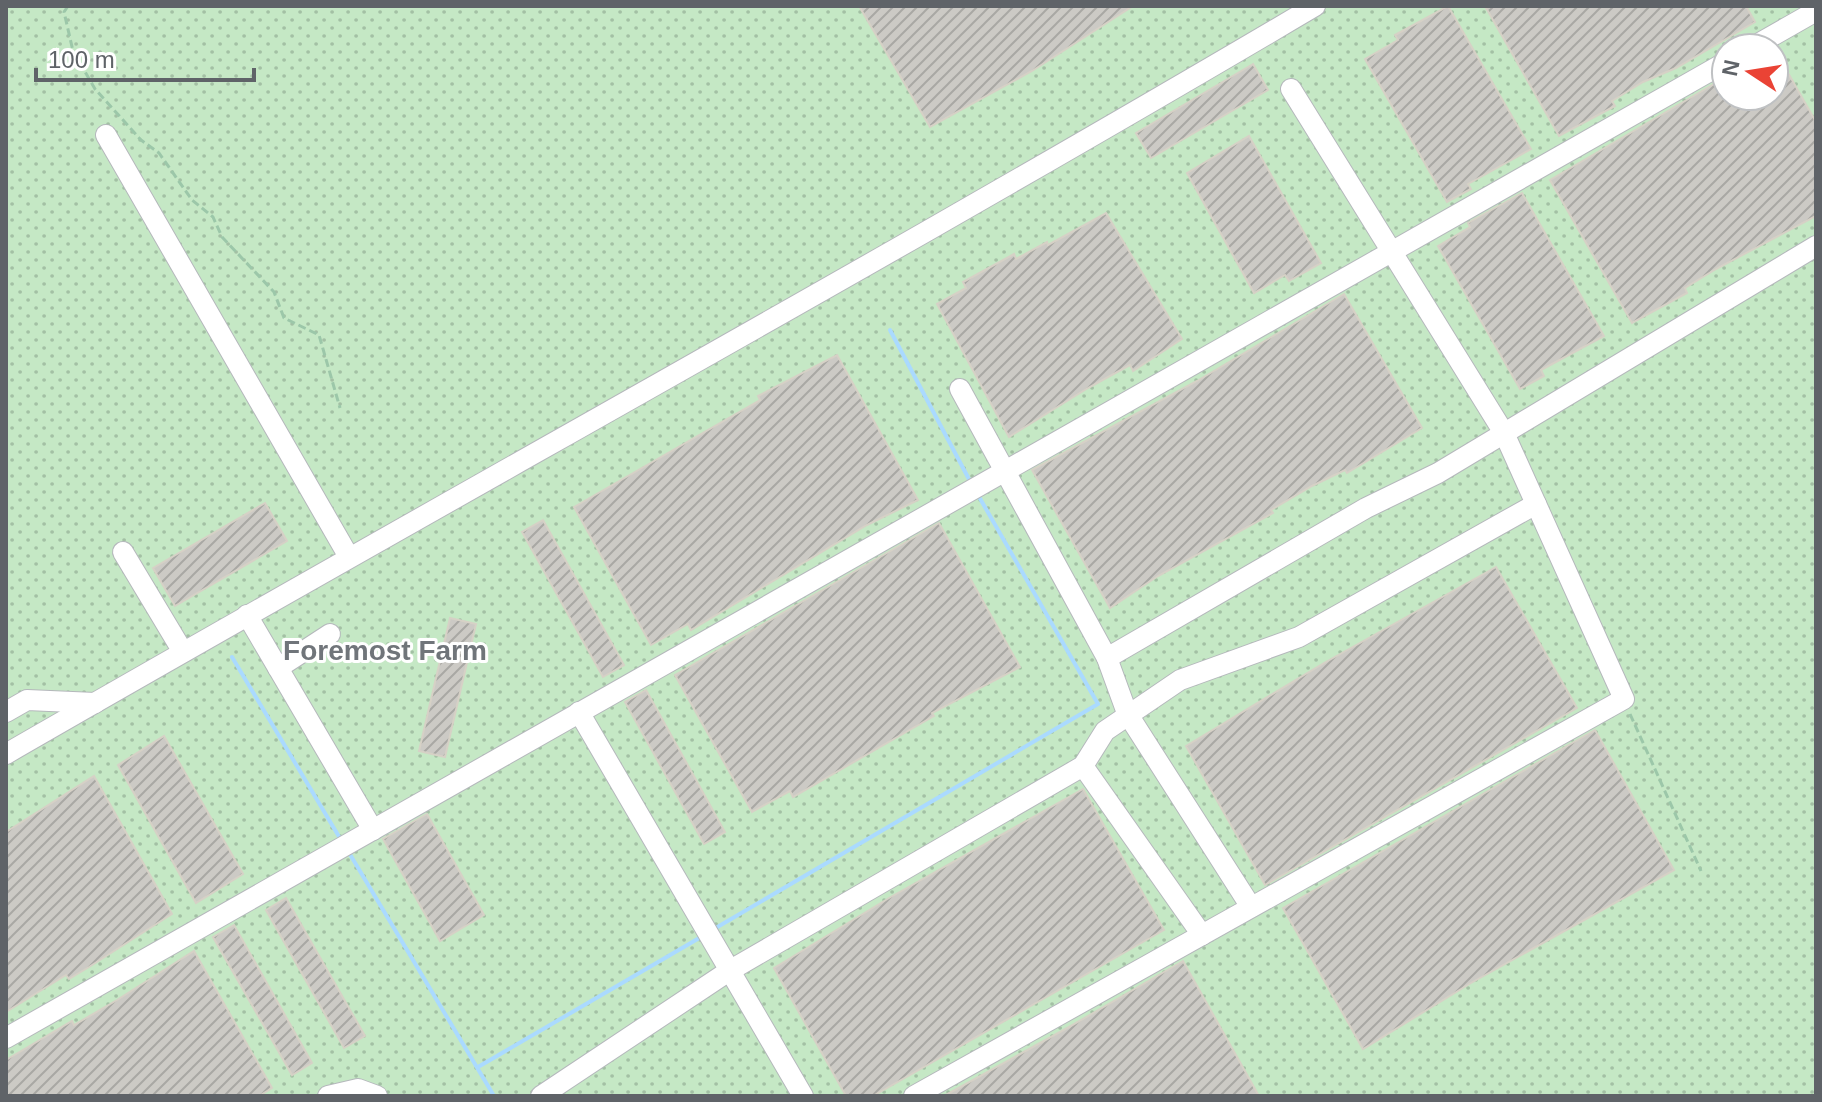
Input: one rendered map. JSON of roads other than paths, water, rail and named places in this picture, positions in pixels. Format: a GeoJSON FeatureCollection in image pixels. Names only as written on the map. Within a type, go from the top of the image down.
{"type":"FeatureCollection","features":[{"type":"Feature","properties":{"kind":"lane"},"geometry":{"type":"LineString","coordinates":[[6,754],[1033,172],[1315,6]]}},
{"type":"Feature","properties":{"kind":"lane"},"geometry":{"type":"LineString","coordinates":[[1779,32],[1816,11]]}},
{"type":"Feature","properties":{"kind":"lane"},"geometry":{"type":"LineString","coordinates":[[6,1038],[1710,71]]}},
{"type":"Feature","properties":{"kind":"lane"},"geometry":{"type":"LineString","coordinates":[[914,1096],[1624,699],[1504,433],[1389,252],[1291,89]]}},
{"type":"Feature","properties":{"kind":"lane"},"geometry":{"type":"LineString","coordinates":[[106,135],[349,557]]}},
{"type":"Feature","properties":{"kind":"lane"},"geometry":{"type":"LineString","coordinates":[[1107,658],[1504,433],[1816,246]]}},
{"type":"Feature","properties":{"kind":"lane"},"geometry":{"type":"LineString","coordinates":[[960,389],[1107,658],[1127,713],[1251,907]]}},
{"type":"Feature","properties":{"kind":"lane"},"geometry":{"type":"LineString","coordinates":[[542,1096],[729,971],[1083,766],[1105,731],[1127,713],[1180,680],[1299,637],[1536,504]]}},
{"type":"Feature","properties":{"kind":"lane"},"geometry":{"type":"LineString","coordinates":[[123,552],[183,652]]}},
{"type":"Feature","properties":{"kind":"lane"},"geometry":{"type":"LineString","coordinates":[[247,615],[373,830]]}},
{"type":"Feature","properties":{"kind":"lane"},"geometry":{"type":"LineString","coordinates":[[278,668],[330,634]]}},
{"type":"Feature","properties":{"kind":"lane"},"geometry":{"type":"LineString","coordinates":[[6,712],[27,700],[95,703]]}},
{"type":"Feature","properties":{"kind":"lane"},"geometry":{"type":"LineString","coordinates":[[579,712],[803,1096]]}},
{"type":"Feature","properties":{"kind":"lane"},"geometry":{"type":"LineString","coordinates":[[1083,766],[1202,935]]}},
{"type":"Feature","properties":{"kind":"lane"},"geometry":{"type":"LineString","coordinates":[[328,1096],[358,1089],[377,1096]]}},
{"type":"Feature","properties":{"kind":"waterway"},"geometry":{"type":"LineString","coordinates":[[890,330],[971,483]]}},
{"type":"Feature","properties":{"kind":"waterway"},"geometry":{"type":"LineString","coordinates":[[714,929],[1098,704],[978,495]]}},
{"type":"Feature","properties":{"kind":"waterway"},"geometry":{"type":"LineString","coordinates":[[232,657],[341,840]]}},
{"type":"Feature","properties":{"kind":"waterway"},"geometry":{"type":"LineString","coordinates":[[348,851],[494,1096]]}},
{"type":"Feature","properties":{"kind":"waterway"},"geometry":{"type":"LineString","coordinates":[[478,1067],[701,937]]}},
{"type":"Feature","properties":{"kind":"district","name":"Foremost Farm"},"geometry":{"type":"Point","coordinates":[385,650]}}]}
